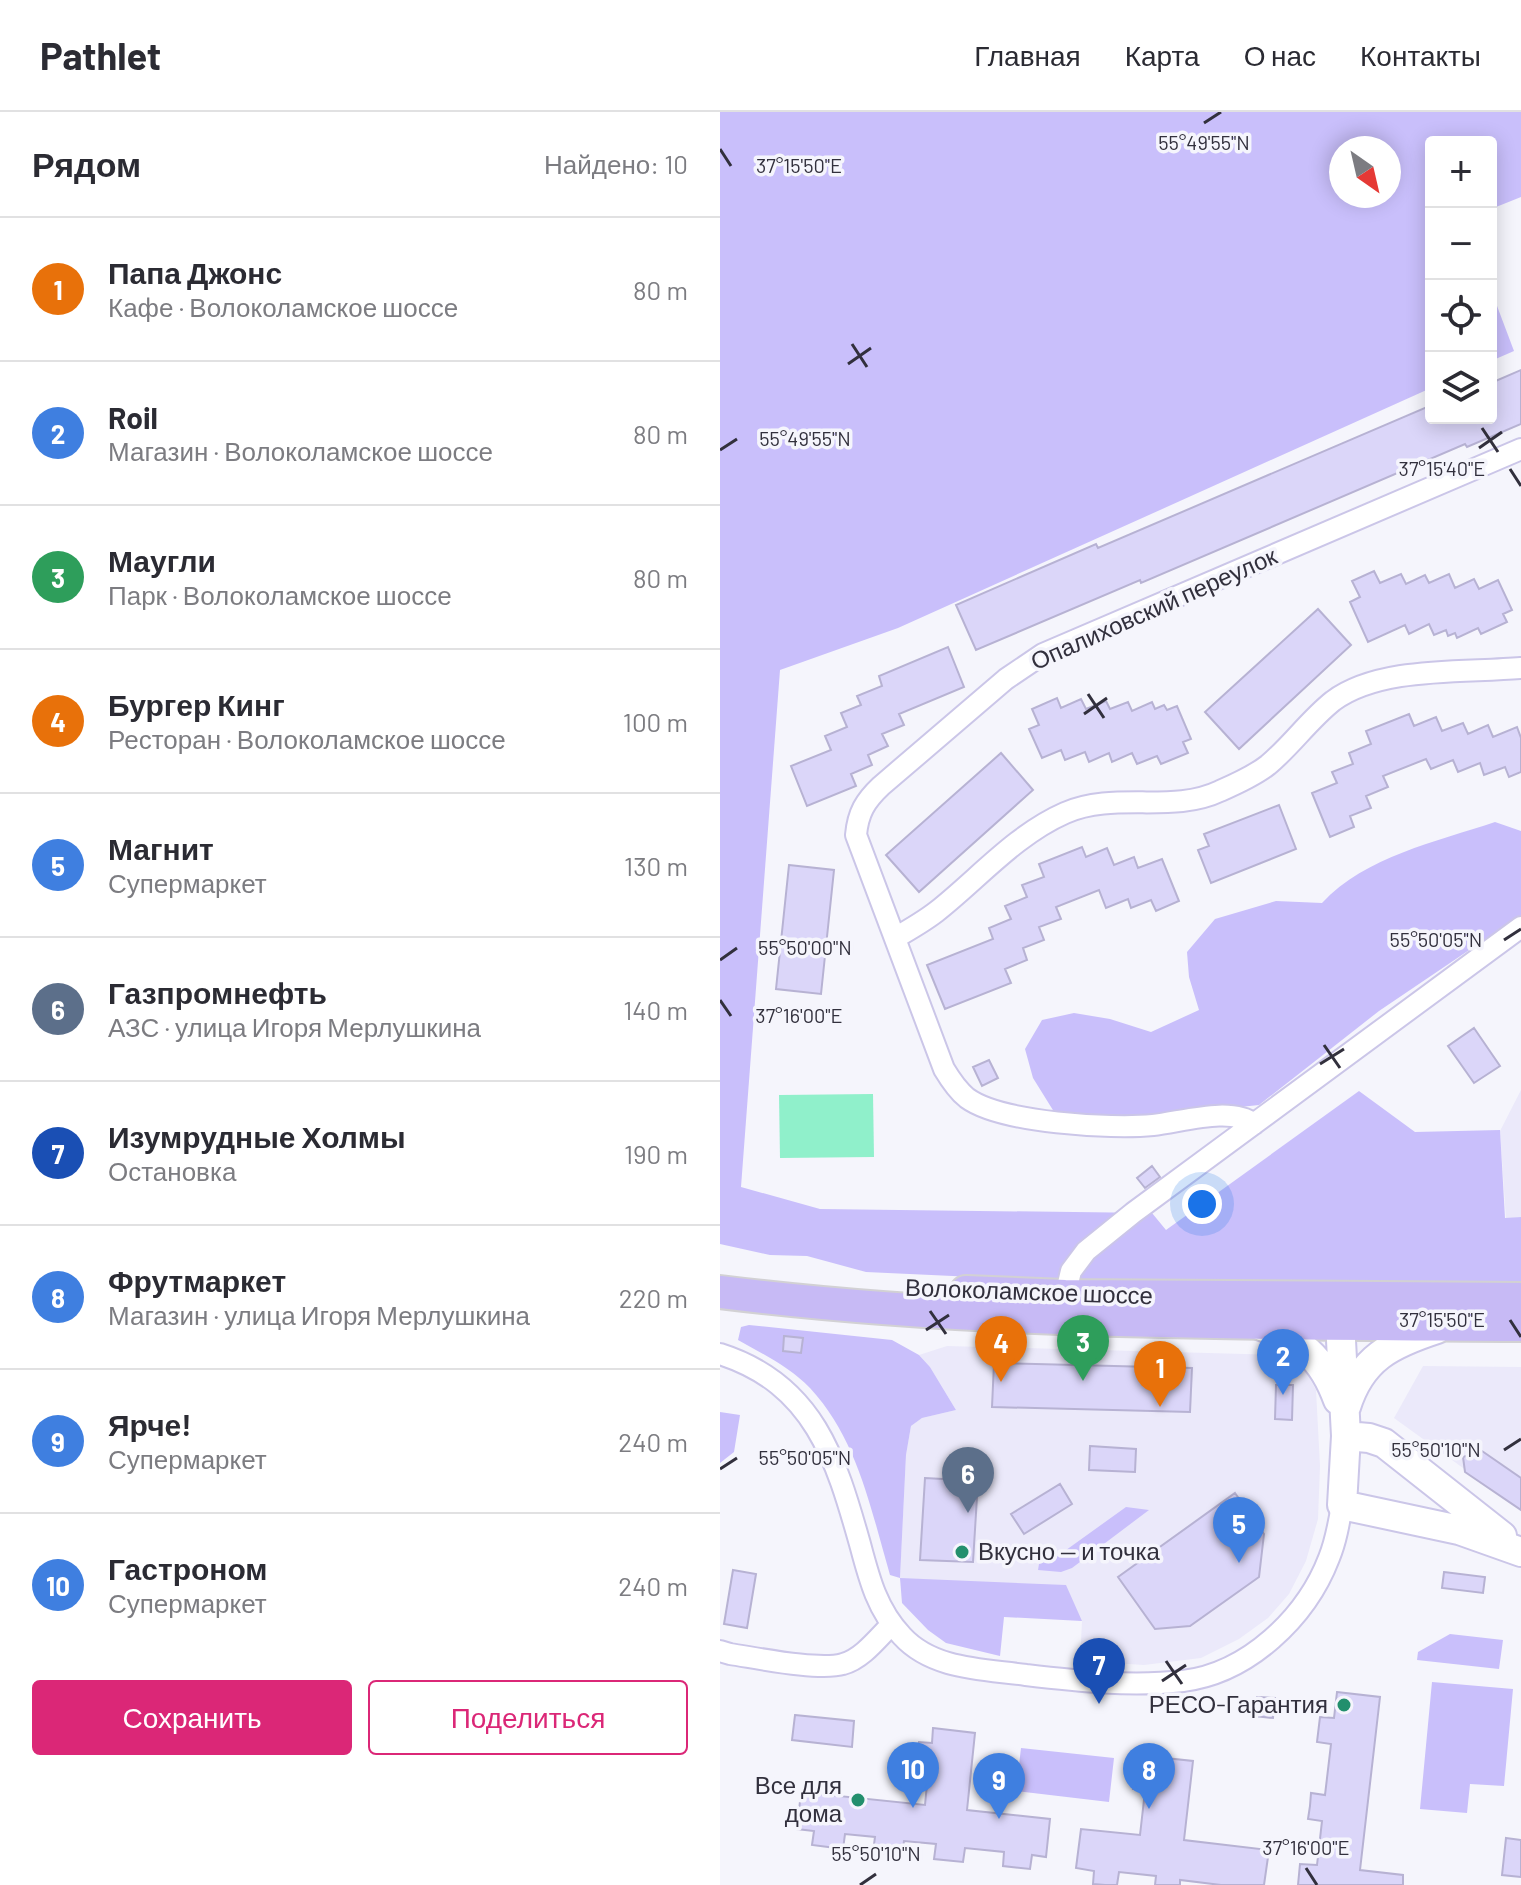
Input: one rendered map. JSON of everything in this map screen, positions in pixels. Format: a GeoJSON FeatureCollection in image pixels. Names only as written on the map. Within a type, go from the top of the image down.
{"type":"FeatureCollection","features":[{"type":"Feature","properties":{"kind":"main road","name":"Волоколамское шоссе"},"geometry":{"type":"LineString","coordinates":[[720,1272],[799,1283],[1340,1310]]}},
{"type":"Feature","properties":{"kind":"main road","name":"Волоколамское шоссе"},"geometry":{"type":"LineString","coordinates":[[720,1292],[862,1308],[1051,1319],[1250,1322],[1340,1310]]}},
{"type":"Feature","properties":{"kind":"main road"},"geometry":{"type":"LineString","coordinates":[[1340,1310],[1521,1299]]}},
{"type":"Feature","properties":{"kind":"main road"},"geometry":{"type":"LineString","coordinates":[[1340,1310],[1450,1324],[1521,1325]]}},
{"type":"Feature","properties":{"kind":"street","name":"Опалиховский переулок"},"geometry":{"type":"LineString","coordinates":[[1254,1124],[1245,1117],[1227,1115],[1149,1125],[1091,1125],[989,1109],[967,1098],[944,1069],[856,835],[858,816],[867,799],[881,786],[1006,679],[1043,654],[1521,449]]}},
{"type":"Feature","properties":{"kind":"street"},"geometry":{"type":"LineString","coordinates":[[895,938],[934,914],[1032,831],[1067,812],[1095,804],[1207,798],[1267,765],[1332,702],[1356,687],[1379,679],[1521,668]]}},
{"type":"Feature","properties":{"kind":"street"},"geometry":{"type":"LineString","coordinates":[[1065,1296],[1071,1271],[1086,1251],[1133,1213],[1521,927]]}},
{"type":"Feature","properties":{"kind":"street"},"geometry":{"type":"LineString","coordinates":[[720,1354],[747,1366],[791,1397],[822,1435],[841,1478],[874,1593],[891,1625],[905,1640],[952,1665],[1056,1678],[1141,1684],[1186,1681],[1246,1659],[1281,1631],[1318,1583],[1330,1557],[1342,1505],[1345,1426],[1340,1310]]}},
{"type":"Feature","properties":{"kind":"street"},"geometry":{"type":"LineString","coordinates":[[1250,1322],[1300,1344],[1315,1357],[1326,1372],[1345,1426],[1384,1443],[1521,1552]]}},
{"type":"Feature","properties":{"kind":"street"},"geometry":{"type":"LineString","coordinates":[[1345,1426],[1357,1379],[1369,1363],[1404,1340],[1450,1324]]}},
{"type":"Feature","properties":{"kind":"street"},"geometry":{"type":"LineString","coordinates":[[1342,1505],[1459,1530],[1521,1552]]}},
{"type":"Feature","properties":{"kind":"street"},"geometry":{"type":"LineString","coordinates":[[720,1651],[827,1666],[844,1664],[857,1657],[891,1625]]}},
{"type":"Feature","properties":{"kind":"shaded area"},"geometry":{"type":"Polygon","coordinates":[[[720,112],[1521,112],[1521,197],[1497,207],[1497,136],[1425,136],[1425,391],[898,628],[780,670],[741,1187],[820,1209],[1152,1213],[1166,1230],[1359,1091],[1415,1132],[1500,1130],[1505,1218],[1521,1217],[1521,1281],[1128,1284],[866,1272],[807,1256],[770,1255],[720,1244],[720,112]]]}},
{"type":"Feature","properties":{"kind":"shaded area"},"geometry":{"type":"Polygon","coordinates":[[[1497,306],[1514,351],[1497,358],[1497,306]]]}},
{"type":"Feature","properties":{"kind":"shaded area"},"geometry":{"type":"Polygon","coordinates":[[[1495,822],[1521,831],[1521,915],[1379,1011],[1259,1105],[1146,1117],[1056,1115],[1033,1078],[1025,1049],[1042,1020],[1074,1013],[1110,1019],[1151,1032],[1199,1010],[1189,977],[1187,952],[1215,919],[1276,901],[1322,903],[1359,873],[1381,862],[1495,822]]]}},
{"type":"Feature","properties":{"kind":"shaded area"},"geometry":{"type":"Polygon","coordinates":[[[1521,1090],[1521,1217],[1506,1219],[1500,1131],[1521,1090]]]}},
{"type":"Feature","properties":{"kind":"shaded area"},"geometry":{"type":"Polygon","coordinates":[[[873,1094],[874,1157],[780,1158],[779,1095],[873,1094]]]}},
{"type":"Feature","properties":{"kind":"shaded area"},"geometry":{"type":"Polygon","coordinates":[[[749,1325],[892,1340],[919,1355],[930,1367],[956,1410],[922,1418],[911,1426],[906,1455],[900,1578],[890,1575],[861,1477],[840,1430],[802,1380],[738,1340],[741,1327],[749,1325]]]}},
{"type":"Feature","properties":{"kind":"shaded area"},"geometry":{"type":"Polygon","coordinates":[[[947,1346],[1281,1355],[1305,1370],[1316,1390],[1320,1466],[1318,1519],[1306,1561],[1289,1594],[1268,1618],[1239,1639],[1201,1658],[1144,1665],[1080,1661],[1082,1621],[900,1578],[906,1455],[911,1426],[922,1418],[956,1410],[930,1367],[919,1355],[947,1346]]]}},
{"type":"Feature","properties":{"kind":"shaded area"},"geometry":{"type":"Polygon","coordinates":[[[1423,1366],[1521,1367],[1521,1510],[1394,1418],[1423,1366]]]}},
{"type":"Feature","properties":{"kind":"shaded area"},"geometry":{"type":"Polygon","coordinates":[[[720,1412],[740,1415],[734,1452],[720,1463],[720,1412]]]}},
{"type":"Feature","properties":{"kind":"shaded area"},"geometry":{"type":"Polygon","coordinates":[[[1126,1507],[1149,1510],[1072,1568],[1061,1572],[1038,1570],[1039,1564],[1055,1558],[1126,1507]]]}},
{"type":"Feature","properties":{"kind":"shaded area"},"geometry":{"type":"Polygon","coordinates":[[[900,1578],[1066,1585],[1082,1621],[1004,1617],[1000,1656],[946,1643],[928,1630],[902,1603],[900,1578]]]}},
{"type":"Feature","properties":{"kind":"shaded area"},"geometry":{"type":"Polygon","coordinates":[[[1450,1634],[1503,1640],[1499,1669],[1417,1660],[1418,1652],[1450,1634]]]}},
{"type":"Feature","properties":{"kind":"shaded area"},"geometry":{"type":"Polygon","coordinates":[[[1432,1682],[1513,1689],[1504,1786],[1470,1784],[1467,1813],[1420,1809],[1432,1682]]]}},
{"type":"Feature","properties":{"kind":"shaded area"},"geometry":{"type":"Polygon","coordinates":[[[1021,1748],[1114,1758],[1109,1802],[1016,1791],[1021,1748]]]}},
{"type":"Feature","properties":{"kind":"building"},"geometry":{"type":"Polygon","coordinates":[[[1521,370],[1521,424],[1467,447],[1465,444],[976,650],[956,605],[1096,544],[1098,548],[1425,408],[1425,424],[1497,424],[1497,380],[1521,370]]]}},
{"type":"Feature","properties":{"kind":"building"},"geometry":{"type":"Polygon","coordinates":[[[1374,571],[1380,583],[1401,574],[1406,584],[1425,575],[1429,583],[1449,574],[1455,588],[1474,579],[1479,589],[1498,580],[1512,610],[1503,614],[1507,622],[1481,634],[1478,628],[1457,638],[1455,633],[1448,636],[1446,630],[1434,635],[1429,624],[1409,634],[1405,625],[1368,642],[1350,602],[1360,597],[1352,581],[1374,571]]]}},
{"type":"Feature","properties":{"kind":"building"},"geometry":{"type":"Polygon","coordinates":[[[1318,609],[1351,645],[1239,749],[1205,712],[1318,609]]]}},
{"type":"Feature","properties":{"kind":"building"},"geometry":{"type":"Polygon","coordinates":[[[948,647],[964,687],[899,714],[904,725],[882,734],[888,746],[868,755],[872,765],[851,774],[856,786],[807,806],[791,766],[831,750],[825,736],[847,727],[841,713],[861,705],[857,696],[882,686],[879,676],[948,647]]]}},
{"type":"Feature","properties":{"kind":"building"},"geometry":{"type":"Polygon","coordinates":[[[1057,698],[1061,708],[1081,699],[1086,709],[1106,701],[1110,709],[1128,702],[1132,711],[1152,702],[1155,709],[1164,705],[1167,710],[1177,706],[1191,739],[1183,742],[1188,753],[1161,764],[1157,756],[1137,764],[1132,753],[1112,762],[1109,753],[1089,762],[1085,752],[1065,760],[1061,750],[1042,758],[1029,729],[1039,725],[1032,709],[1057,698]]]}},
{"type":"Feature","properties":{"kind":"building"},"geometry":{"type":"Polygon","coordinates":[[[1409,714],[1414,726],[1436,717],[1442,731],[1463,723],[1468,734],[1488,725],[1493,737],[1517,727],[1521,738],[1521,772],[1509,777],[1505,767],[1484,775],[1480,763],[1458,772],[1453,760],[1431,769],[1426,759],[1383,776],[1388,787],[1366,796],[1371,808],[1350,816],[1354,827],[1330,837],[1312,793],[1337,783],[1332,772],[1353,764],[1349,753],[1371,744],[1366,731],[1409,714]]]}},
{"type":"Feature","properties":{"kind":"building"},"geometry":{"type":"Polygon","coordinates":[[[1001,753],[1033,790],[919,892],[886,855],[1001,753]]]}},
{"type":"Feature","properties":{"kind":"building"},"geometry":{"type":"Polygon","coordinates":[[[1279,805],[1296,849],[1211,883],[1198,850],[1209,846],[1204,834],[1279,805]]]}},
{"type":"Feature","properties":{"kind":"building"},"geometry":{"type":"Polygon","coordinates":[[[1082,847],[1086,857],[1107,848],[1114,865],[1134,857],[1138,868],[1162,859],[1179,901],[1156,911],[1151,900],[1131,908],[1128,899],[1106,908],[1099,890],[1056,907],[1061,919],[1039,927],[1044,940],[1023,948],[1027,960],[1005,969],[1011,983],[945,1009],[927,965],[993,939],[989,928],[1011,919],[1005,906],[1027,897],[1022,885],[1044,877],[1039,864],[1082,847]]]}},
{"type":"Feature","properties":{"kind":"building"},"geometry":{"type":"Polygon","coordinates":[[[789,865],[834,870],[821,994],[776,989],[789,865]]]}},
{"type":"Feature","properties":{"kind":"building"},"geometry":{"type":"Polygon","coordinates":[[[1474,1028],[1500,1066],[1474,1083],[1448,1046],[1474,1028]]]}},
{"type":"Feature","properties":{"kind":"building"},"geometry":{"type":"Polygon","coordinates":[[[989,1060],[998,1078],[982,1086],[973,1067],[989,1060]]]}},
{"type":"Feature","properties":{"kind":"building"},"geometry":{"type":"Polygon","coordinates":[[[1152,1166],[1160,1177],[1145,1188],[1137,1178],[1152,1166]]]}},
{"type":"Feature","properties":{"kind":"building"},"geometry":{"type":"Polygon","coordinates":[[[784,1336],[803,1338],[801,1353],[783,1351],[784,1336]]]}},
{"type":"Feature","properties":{"kind":"building"},"geometry":{"type":"Polygon","coordinates":[[[994,1363],[1192,1368],[1190,1412],[992,1407],[994,1363]]]}},
{"type":"Feature","properties":{"kind":"building"},"geometry":{"type":"Polygon","coordinates":[[[1276,1385],[1293,1385],[1292,1420],[1275,1419],[1276,1385]]]}},
{"type":"Feature","properties":{"kind":"building"},"geometry":{"type":"Polygon","coordinates":[[[1090,1446],[1136,1449],[1135,1472],[1089,1470],[1090,1446]]]}},
{"type":"Feature","properties":{"kind":"building"},"geometry":{"type":"Polygon","coordinates":[[[1482,1451],[1521,1478],[1521,1510],[1465,1472],[1463,1457],[1482,1451]]]}},
{"type":"Feature","properties":{"kind":"building"},"geometry":{"type":"Polygon","coordinates":[[[925,1478],[978,1481],[973,1562],[920,1560],[925,1478]]]}},
{"type":"Feature","properties":{"kind":"building"},"geometry":{"type":"Polygon","coordinates":[[[1060,1484],[1072,1504],[1024,1534],[1011,1514],[1060,1484]]]}},
{"type":"Feature","properties":{"kind":"building"},"geometry":{"type":"Polygon","coordinates":[[[1235,1493],[1264,1534],[1259,1577],[1190,1626],[1155,1629],[1118,1577],[1235,1493]]]}},
{"type":"Feature","properties":{"kind":"building"},"geometry":{"type":"Polygon","coordinates":[[[733,1570],[756,1574],[747,1628],[724,1624],[733,1570]]]}},
{"type":"Feature","properties":{"kind":"building"},"geometry":{"type":"Polygon","coordinates":[[[1444,1572],[1485,1577],[1483,1593],[1442,1588],[1444,1572]]]}},
{"type":"Feature","properties":{"kind":"building"},"geometry":{"type":"Polygon","coordinates":[[[1337,1692],[1380,1697],[1360,1870],[1403,1875],[1403,1885],[1298,1885],[1300,1864],[1317,1865],[1322,1821],[1308,1819],[1311,1793],[1325,1795],[1331,1744],[1317,1742],[1320,1717],[1334,1718],[1337,1692]]]}},
{"type":"Feature","properties":{"kind":"building"},"geometry":{"type":"Polygon","coordinates":[[[1257,1697],[1275,1698],[1273,1718],[1255,1716],[1257,1697]]]}},
{"type":"Feature","properties":{"kind":"building"},"geometry":{"type":"Polygon","coordinates":[[[795,1715],[854,1721],[852,1747],[792,1740],[795,1715]]]}},
{"type":"Feature","properties":{"kind":"building"},"geometry":{"type":"Polygon","coordinates":[[[933,1728],[975,1733],[967,1810],[1050,1819],[1046,1857],[1032,1855],[1030,1869],[1003,1866],[1004,1852],[965,1848],[963,1862],[934,1859],[936,1844],[904,1841],[902,1855],[873,1852],[875,1837],[845,1834],[843,1849],[812,1845],[814,1831],[797,1829],[801,1792],[925,1805],[928,1774],[916,1772],[919,1742],[932,1743],[933,1728]]]}},
{"type":"Feature","properties":{"kind":"building"},"geometry":{"type":"Polygon","coordinates":[[[1137,1755],[1193,1761],[1184,1840],[1269,1850],[1264,1885],[1221,1885],[1180,1880],[1180,1885],[1155,1885],[1156,1876],[1119,1872],[1117,1885],[1093,1884],[1094,1871],[1076,1868],[1081,1829],[1140,1835],[1145,1791],[1133,1789],[1137,1755]]]}},
{"type":"Feature","properties":{"kind":"building"},"geometry":{"type":"Polygon","coordinates":[[[1506,1838],[1521,1840],[1521,1877],[1502,1875],[1506,1838]]]}},
{"type":"Feature","properties":{"kind":"place","name":"Маугли"},"geometry":{"type":"Point","coordinates":[1083,1381]}},
{"type":"Feature","properties":{"kind":"place","name":"Бургер Кинг"},"geometry":{"type":"Point","coordinates":[1001,1382]}},
{"type":"Feature","properties":{"kind":"place","name":"Roil"},"geometry":{"type":"Point","coordinates":[1283,1395]}},
{"type":"Feature","properties":{"kind":"place","name":"Папа Джонс"},"geometry":{"type":"Point","coordinates":[1160,1407]}},
{"type":"Feature","properties":{"kind":"place","name":"Газпромнефть"},"geometry":{"type":"Point","coordinates":[968,1513]}},
{"type":"Feature","properties":{"kind":"place","name":"Вкусно — и точка"},"geometry":{"type":"Point","coordinates":[962,1552]}},
{"type":"Feature","properties":{"kind":"place","name":"Магнит"},"geometry":{"type":"Point","coordinates":[1239,1563]}},
{"type":"Feature","properties":{"kind":"place","name":"Изумрудные Холмы"},"geometry":{"type":"Point","coordinates":[1099,1704]}},
{"type":"Feature","properties":{"kind":"place","name":"РЕСО-Гарантия"},"geometry":{"type":"Point","coordinates":[1344,1705]}},
{"type":"Feature","properties":{"kind":"place","name":"Все для дома"},"geometry":{"type":"Point","coordinates":[858,1800]}},
{"type":"Feature","properties":{"kind":"place","name":"Гастроном"},"geometry":{"type":"Point","coordinates":[913,1808]}},
{"type":"Feature","properties":{"kind":"place","name":"Фрутмаркет"},"geometry":{"type":"Point","coordinates":[1149,1809]}},
{"type":"Feature","properties":{"kind":"place","name":"Ярче!"},"geometry":{"type":"Point","coordinates":[999,1819]}}]}
